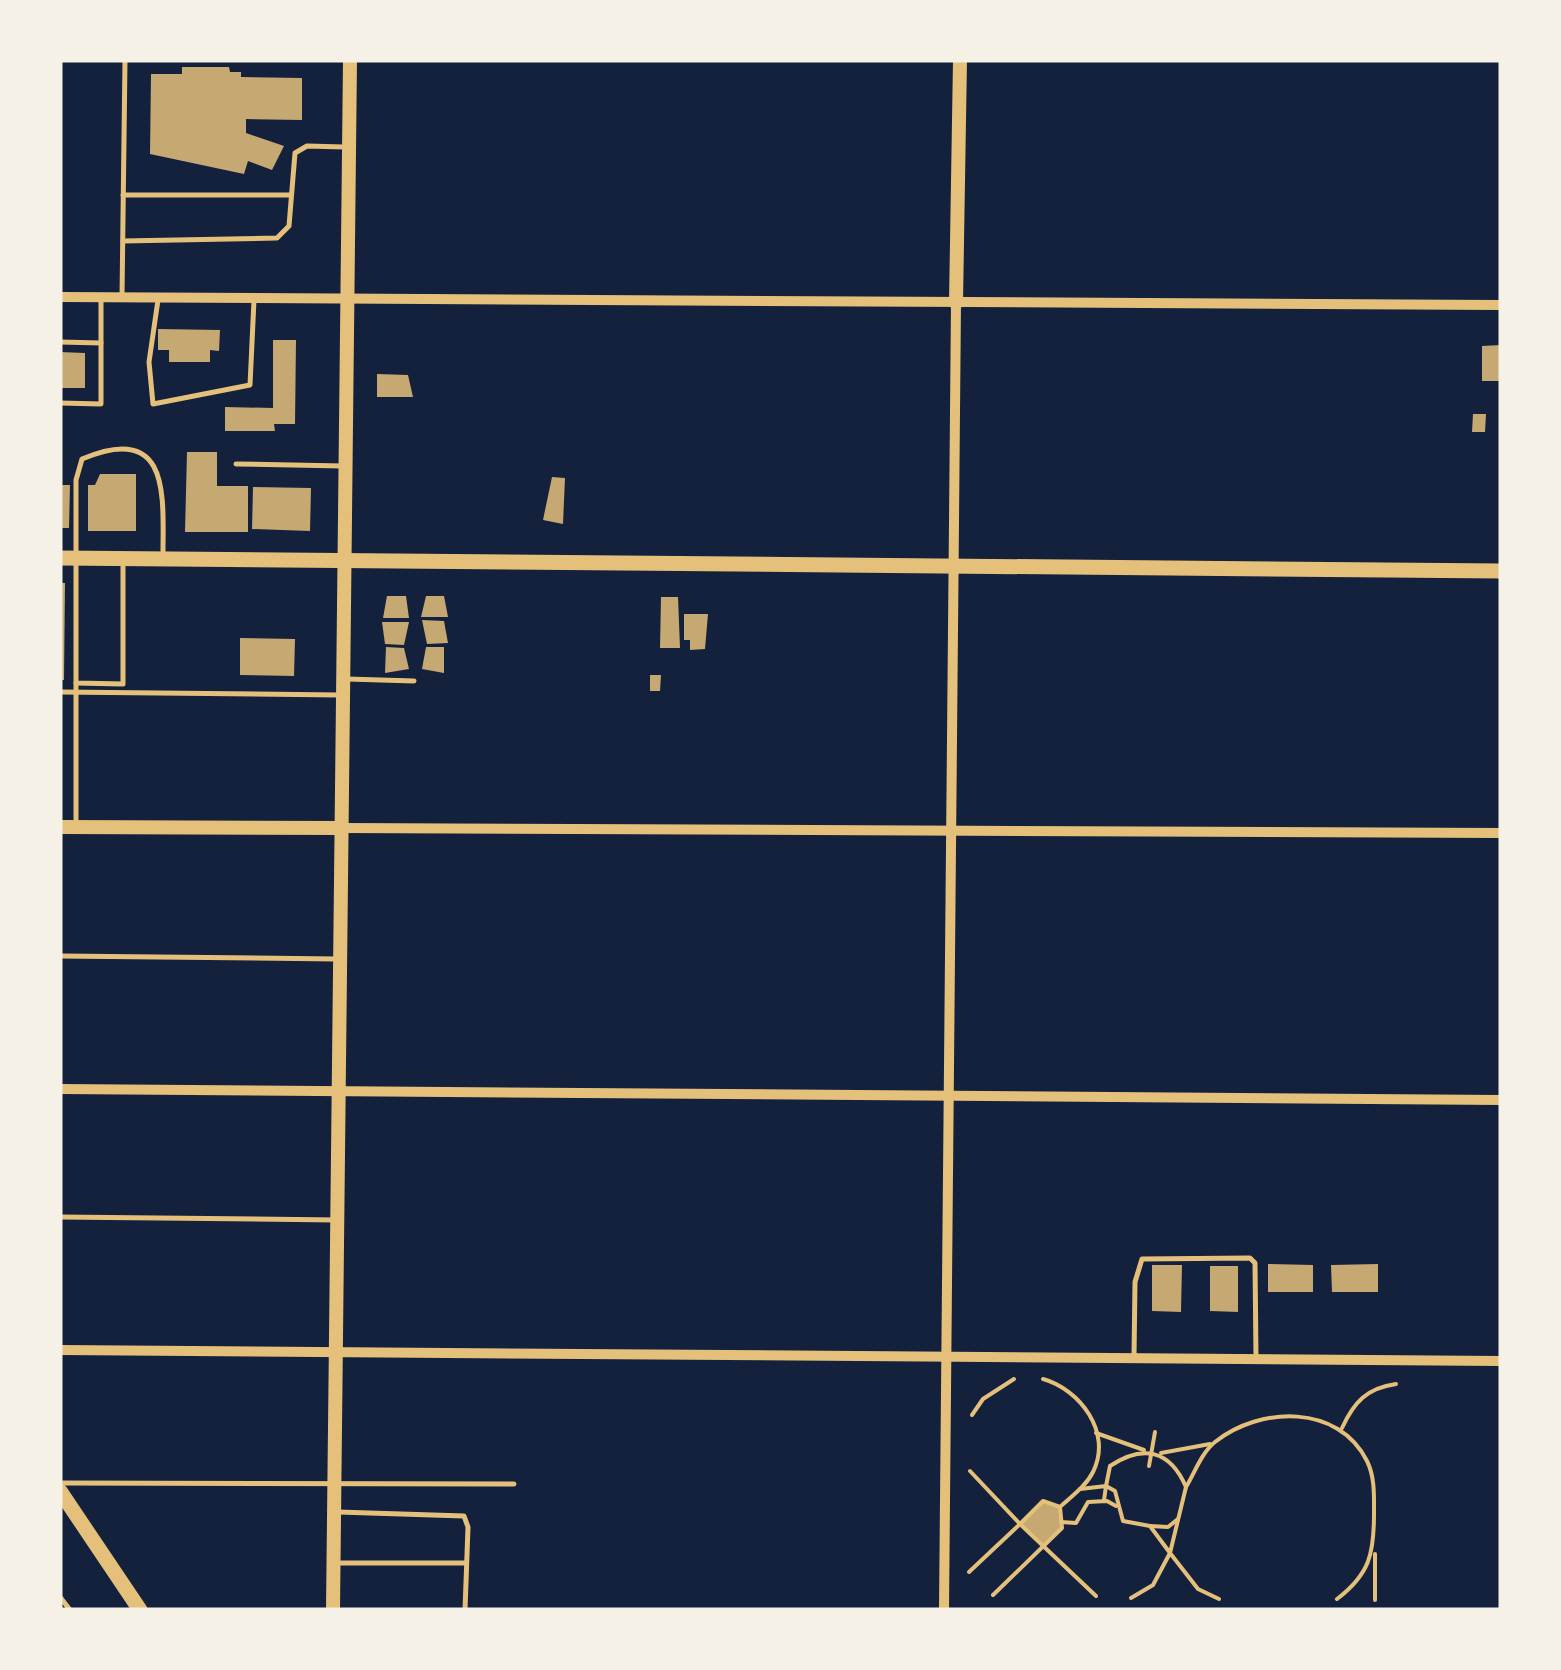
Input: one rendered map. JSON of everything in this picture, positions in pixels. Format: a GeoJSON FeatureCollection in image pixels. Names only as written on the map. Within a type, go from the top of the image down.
{"type":"FeatureCollection","features":[{"type":"Feature","properties":{"kind":"main road"},"geometry":{"type":"LineString","coordinates":[[68,558],[1501,572]]}},
{"type":"Feature","properties":{"kind":"main road"},"geometry":{"type":"LineString","coordinates":[[60,1491],[140,1610]]}},
{"type":"Feature","properties":{"kind":"street"},"geometry":{"type":"LineString","coordinates":[[333,1610],[339,1354],[350,60]]}},
{"type":"Feature","properties":{"kind":"street"},"geometry":{"type":"LineString","coordinates":[[944,1610],[960,60]]}},
{"type":"Feature","properties":{"kind":"street"},"geometry":{"type":"LineString","coordinates":[[60,296],[1501,305]]}},
{"type":"Feature","properties":{"kind":"street"},"geometry":{"type":"LineString","coordinates":[[60,828],[1501,833]]}},
{"type":"Feature","properties":{"kind":"street"},"geometry":{"type":"LineString","coordinates":[[60,1088],[1501,1100]]}},
{"type":"Feature","properties":{"kind":"street"},"geometry":{"type":"LineString","coordinates":[[60,1350],[1501,1360]]}},
{"type":"Feature","properties":{"kind":"lane"},"geometry":{"type":"LineString","coordinates":[[122,297],[124,60]]}},
{"type":"Feature","properties":{"kind":"lane"},"geometry":{"type":"LineString","coordinates":[[124,241],[277,238],[289,226],[292,162],[300,148],[350,147]]}},
{"type":"Feature","properties":{"kind":"lane"},"geometry":{"type":"LineString","coordinates":[[124,195],[290,195]]}},
{"type":"Feature","properties":{"kind":"lane"},"geometry":{"type":"LineString","coordinates":[[60,403],[101,404],[101,297]]}},
{"type":"Feature","properties":{"kind":"lane"},"geometry":{"type":"LineString","coordinates":[[158,297],[150,362],[154,404],[250,385],[254,297]]}},
{"type":"Feature","properties":{"kind":"lane"},"geometry":{"type":"LineString","coordinates":[[60,342],[101,343]]}},
{"type":"Feature","properties":{"kind":"lane"},"geometry":{"type":"LineString","coordinates":[[76,828],[76,683],[68,558],[76,468],[82,459],[114,452],[144,456],[161,476],[163,560]]}},
{"type":"Feature","properties":{"kind":"lane"},"geometry":{"type":"LineString","coordinates":[[236,464],[346,466]]}},
{"type":"Feature","properties":{"kind":"lane"},"geometry":{"type":"LineString","coordinates":[[76,683],[123,684],[123,559]]}},
{"type":"Feature","properties":{"kind":"lane"},"geometry":{"type":"LineString","coordinates":[[344,679],[414,680]]}},
{"type":"Feature","properties":{"kind":"lane"},"geometry":{"type":"LineString","coordinates":[[60,692],[344,695]]}},
{"type":"Feature","properties":{"kind":"lane"},"geometry":{"type":"LineString","coordinates":[[60,956],[340,959]]}},
{"type":"Feature","properties":{"kind":"lane"},"geometry":{"type":"LineString","coordinates":[[60,1217],[340,1220]]}},
{"type":"Feature","properties":{"kind":"lane"},"geometry":{"type":"LineString","coordinates":[[1134,1360],[1135,1282],[1142,1259],[1234,1255],[1255,1263],[1256,1360]]}},
{"type":"Feature","properties":{"kind":"lane"},"geometry":{"type":"LineString","coordinates":[[60,1482],[336,1480],[514,1484]]}},
{"type":"Feature","properties":{"kind":"lane"},"geometry":{"type":"LineString","coordinates":[[336,1512],[464,1516],[468,1528],[465,1610]]}},
{"type":"Feature","properties":{"kind":"lane"},"geometry":{"type":"LineString","coordinates":[[334,1563],[467,1563]]}},
{"type":"Feature","properties":{"kind":"lane"},"geometry":{"type":"LineString","coordinates":[[60,1597],[70,1610]]}},
{"type":"Feature","properties":{"kind":"path"},"geometry":{"type":"LineString","coordinates":[[972,1415],[984,1399],[1014,1379]]}},
{"type":"Feature","properties":{"kind":"path"},"geometry":{"type":"LineString","coordinates":[[1042,1380],[1075,1394],[1096,1433],[1095,1469],[1060,1507]]}},
{"type":"Feature","properties":{"kind":"path"},"geometry":{"type":"LineString","coordinates":[[1342,1428],[1354,1405],[1369,1390],[1396,1384]]}},
{"type":"Feature","properties":{"kind":"path"},"geometry":{"type":"LineString","coordinates":[[1096,1433],[1160,1453],[1212,1444],[1247,1424],[1273,1417],[1308,1418],[1342,1428],[1370,1464],[1375,1600]]}},
{"type":"Feature","properties":{"kind":"path"},"geometry":{"type":"LineString","coordinates":[[1149,1466],[1155,1432]]}},
{"type":"Feature","properties":{"kind":"path"},"geometry":{"type":"LineString","coordinates":[[1131,1598],[1153,1585],[1170,1553],[1186,1488],[1212,1444]]}},
{"type":"Feature","properties":{"kind":"path"},"geometry":{"type":"LineString","coordinates":[[1095,1469],[1149,1451]]}},
{"type":"Feature","properties":{"kind":"path"},"geometry":{"type":"LineString","coordinates":[[1160,1453],[1172,1463],[1186,1488]]}},
{"type":"Feature","properties":{"kind":"path"},"geometry":{"type":"LineString","coordinates":[[1104,1500],[1113,1464]]}},
{"type":"Feature","properties":{"kind":"path"},"geometry":{"type":"LineString","coordinates":[[970,1470],[1096,1596]]}},
{"type":"Feature","properties":{"kind":"path"},"geometry":{"type":"LineString","coordinates":[[1080,1489],[1106,1486],[1116,1491],[1116,1506],[1123,1521],[1168,1526],[1178,1518]]}},
{"type":"Feature","properties":{"kind":"path"},"geometry":{"type":"LineString","coordinates":[[1061,1522],[1076,1523],[1088,1502],[1104,1500],[1116,1506]]}},
{"type":"Feature","properties":{"kind":"path"},"geometry":{"type":"LineString","coordinates":[[969,1572],[1043,1501],[1060,1507]]}},
{"type":"Feature","properties":{"kind":"path"},"geometry":{"type":"LineString","coordinates":[[993,1596],[1062,1528],[1060,1507]]}},
{"type":"Feature","properties":{"kind":"path"},"geometry":{"type":"LineString","coordinates":[[1150,1526],[1198,1589],[1219,1598]]}},
{"type":"Feature","properties":{"kind":"path"},"geometry":{"type":"LineString","coordinates":[[1337,1599],[1372,1564],[1374,1526]]}},
{"type":"Feature","properties":{"kind":"building"},"geometry":{"type":"Polygon","coordinates":[[[182,67],[229,67],[230,72],[241,72],[241,77],[302,78],[302,120],[246,119],[246,133],[284,146],[272,170],[248,161],[244,174],[150,154],[151,74],[182,74],[182,67]]]}},
{"type":"Feature","properties":{"kind":"building"},"geometry":{"type":"Polygon","coordinates":[[[158,329],[220,330],[219,351],[210,350],[210,362],[169,362],[169,350],[158,350],[158,329]]]}},
{"type":"Feature","properties":{"kind":"building"},"geometry":{"type":"Polygon","coordinates":[[[273,340],[296,340],[295,424],[274,424],[275,431],[225,431],[225,407],[273,408],[273,340]]]}},
{"type":"Feature","properties":{"kind":"building"},"geometry":{"type":"Polygon","coordinates":[[[1501,345],[1501,381],[1482,381],[1482,346],[1501,345]]]}},
{"type":"Feature","properties":{"kind":"building"},"geometry":{"type":"Polygon","coordinates":[[[60,352],[85,353],[85,388],[60,388],[60,352]]]}},
{"type":"Feature","properties":{"kind":"building"},"geometry":{"type":"Polygon","coordinates":[[[377,374],[408,375],[413,397],[377,397],[377,374]]]}},
{"type":"Feature","properties":{"kind":"building"},"geometry":{"type":"Polygon","coordinates":[[[1473,414],[1486,414],[1485,432],[1472,432],[1473,414]]]}},
{"type":"Feature","properties":{"kind":"building"},"geometry":{"type":"Polygon","coordinates":[[[187,452],[217,452],[217,486],[248,486],[248,532],[185,532],[187,452]]]}},
{"type":"Feature","properties":{"kind":"building"},"geometry":{"type":"Polygon","coordinates":[[[100,474],[136,474],[136,531],[88,531],[88,485],[95,485],[100,474]]]}},
{"type":"Feature","properties":{"kind":"building"},"geometry":{"type":"Polygon","coordinates":[[[552,477],[565,478],[563,524],[543,520],[552,477]]]}},
{"type":"Feature","properties":{"kind":"building"},"geometry":{"type":"Polygon","coordinates":[[[60,485],[70,485],[69,528],[60,528],[60,485]]]}},
{"type":"Feature","properties":{"kind":"building"},"geometry":{"type":"Polygon","coordinates":[[[253,487],[311,488],[310,531],[252,529],[253,487]]]}},
{"type":"Feature","properties":{"kind":"building"},"geometry":{"type":"Polygon","coordinates":[[[60,583],[65,583],[64,680],[60,680],[60,583]]]}},
{"type":"Feature","properties":{"kind":"building"},"geometry":{"type":"Polygon","coordinates":[[[387,596],[406,596],[409,618],[383,618],[387,596]]]}},
{"type":"Feature","properties":{"kind":"building"},"geometry":{"type":"Polygon","coordinates":[[[426,596],[444,596],[448,617],[421,617],[426,596]]]}},
{"type":"Feature","properties":{"kind":"building"},"geometry":{"type":"Polygon","coordinates":[[[661,597],[678,597],[680,648],[660,648],[661,597]]]}},
{"type":"Feature","properties":{"kind":"building"},"geometry":{"type":"Polygon","coordinates":[[[684,614],[708,614],[705,649],[690,650],[690,640],[684,640],[684,614]]]}},
{"type":"Feature","properties":{"kind":"building"},"geometry":{"type":"Polygon","coordinates":[[[422,620],[444,621],[448,643],[427,644],[422,620]]]}},
{"type":"Feature","properties":{"kind":"building"},"geometry":{"type":"Polygon","coordinates":[[[382,622],[409,622],[404,645],[385,644],[382,622]]]}},
{"type":"Feature","properties":{"kind":"building"},"geometry":{"type":"Polygon","coordinates":[[[240,638],[295,639],[294,676],[240,675],[240,638]]]}},
{"type":"Feature","properties":{"kind":"building"},"geometry":{"type":"Polygon","coordinates":[[[386,647],[404,648],[409,669],[385,673],[386,647]]]}},
{"type":"Feature","properties":{"kind":"building"},"geometry":{"type":"Polygon","coordinates":[[[426,647],[444,647],[444,673],[422,669],[426,647]]]}},
{"type":"Feature","properties":{"kind":"building"},"geometry":{"type":"Polygon","coordinates":[[[650,675],[661,675],[660,691],[650,691],[650,675]]]}},
{"type":"Feature","properties":{"kind":"building"},"geometry":{"type":"Polygon","coordinates":[[[1268,1264],[1313,1265],[1313,1292],[1268,1292],[1268,1264]]]}},
{"type":"Feature","properties":{"kind":"building"},"geometry":{"type":"Polygon","coordinates":[[[1378,1264],[1378,1292],[1332,1292],[1331,1265],[1378,1264]]]}},
{"type":"Feature","properties":{"kind":"building"},"geometry":{"type":"Polygon","coordinates":[[[1152,1265],[1182,1265],[1181,1312],[1152,1311],[1152,1265]]]}},
{"type":"Feature","properties":{"kind":"building"},"geometry":{"type":"Polygon","coordinates":[[[1210,1266],[1238,1266],[1238,1312],[1210,1311],[1210,1266]]]}},
{"type":"Feature","properties":{"kind":"building"},"geometry":{"type":"Polygon","coordinates":[[[1043,1501],[1060,1507],[1062,1528],[1044,1546],[1020,1524],[1043,1501]]]}}]}
